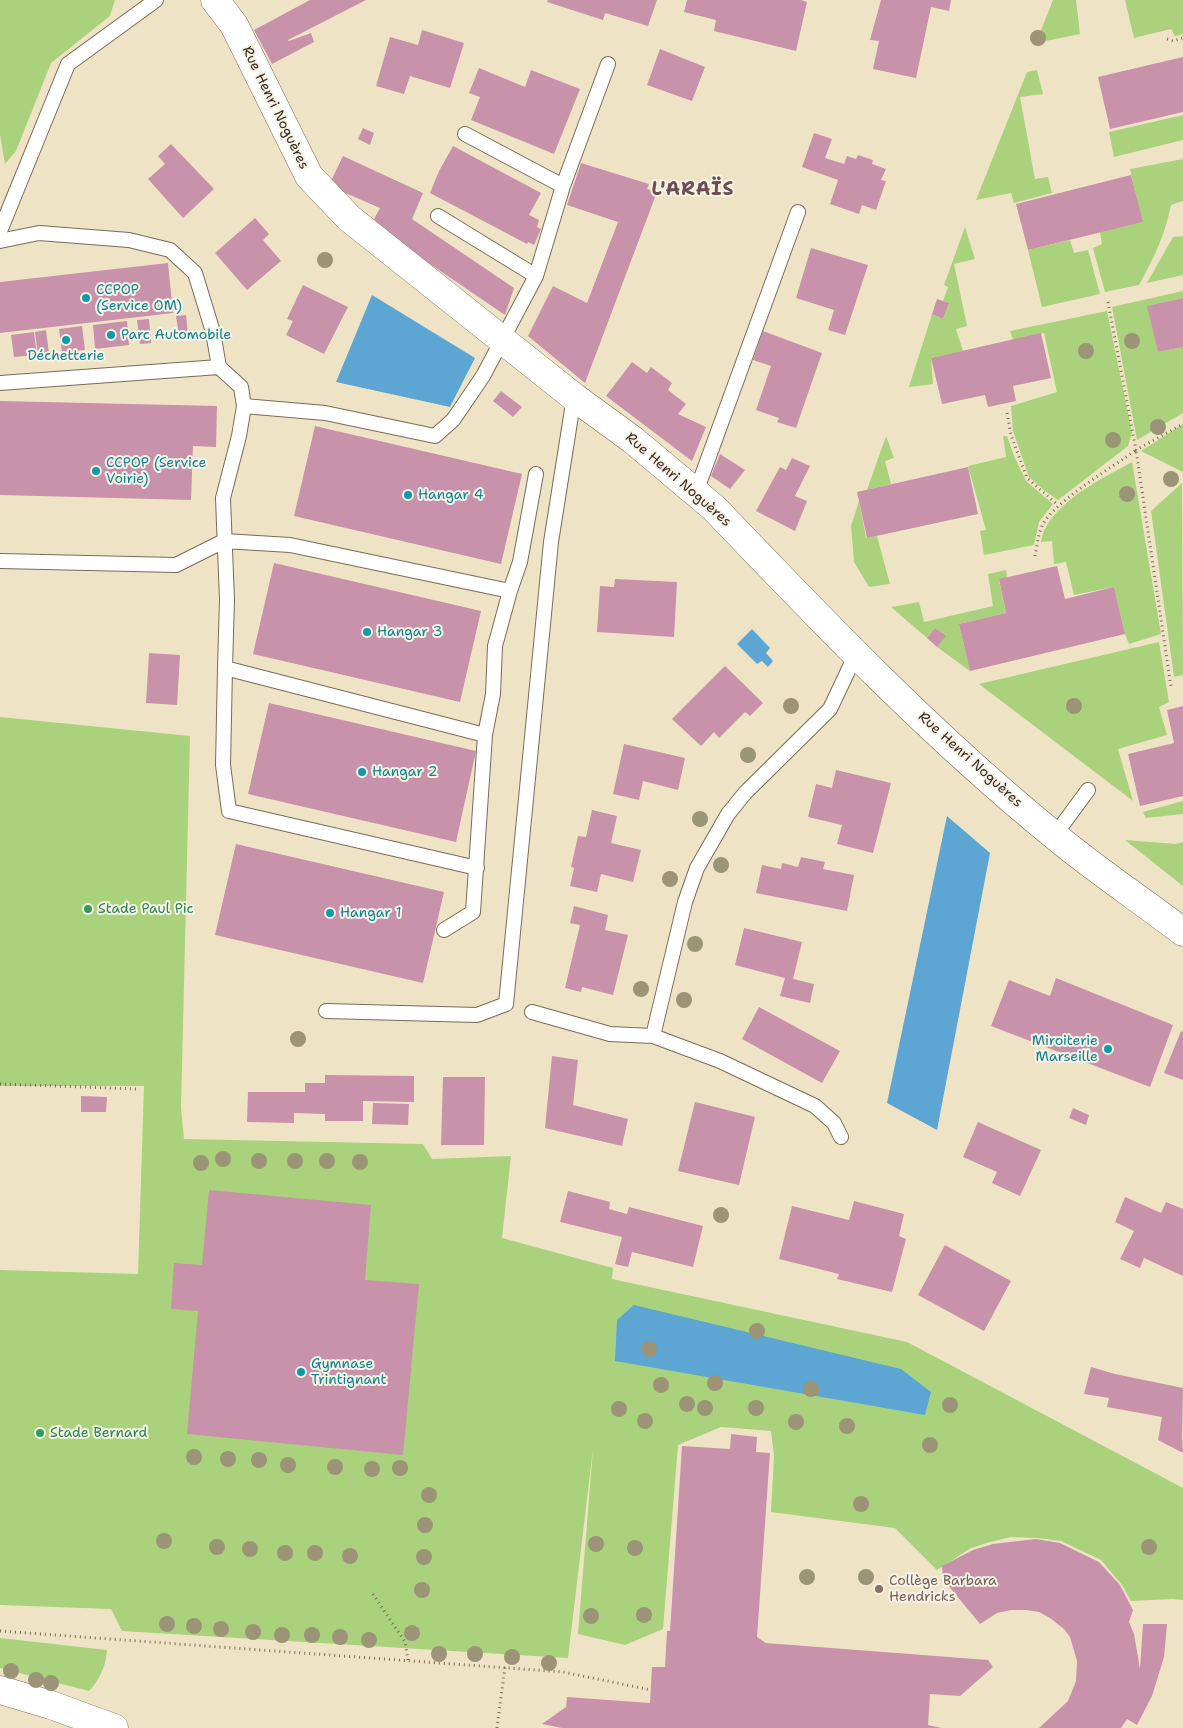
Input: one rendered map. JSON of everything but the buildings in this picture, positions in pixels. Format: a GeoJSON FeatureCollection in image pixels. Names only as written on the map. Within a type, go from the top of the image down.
{"type":"FeatureCollection","features":[{"type":"Feature","properties":{"kind":"street","name":"Rue Henri Noguères"},"geometry":{"type":"LineString","coordinates":[[215,0],[234,25],[309,176],[349,218],[574,398],[633,440],[696,492],[714,508],[802,601],[957,751],[1056,837],[1183,932]]}},
{"type":"Feature","properties":{"kind":"street"},"geometry":{"type":"LineString","coordinates":[[0,1690],[51,1705],[114,1728]]}},
{"type":"Feature","properties":{"kind":"lane"},"geometry":{"type":"LineString","coordinates":[[0,231],[68,64],[156,0]]}},
{"type":"Feature","properties":{"kind":"lane"},"geometry":{"type":"LineString","coordinates":[[244,406],[325,413],[435,436],[453,420],[483,376],[536,276],[563,186],[608,64]]}},
{"type":"Feature","properties":{"kind":"lane"},"geometry":{"type":"LineString","coordinates":[[465,134],[563,186]]}},
{"type":"Feature","properties":{"kind":"lane"},"geometry":{"type":"LineString","coordinates":[[696,492],[798,212]]}},
{"type":"Feature","properties":{"kind":"lane"},"geometry":{"type":"LineString","coordinates":[[438,216],[536,276]]}},
{"type":"Feature","properties":{"kind":"lane"},"geometry":{"type":"LineString","coordinates":[[0,241],[39,233],[128,240],[170,250],[195,273],[213,332],[219,367],[241,387],[244,406],[239,436],[222,498],[227,600],[223,765],[229,811],[477,868]]}},
{"type":"Feature","properties":{"kind":"lane"},"geometry":{"type":"LineString","coordinates":[[0,383],[219,367]]}},
{"type":"Feature","properties":{"kind":"lane"},"geometry":{"type":"LineString","coordinates":[[326,1011],[477,1015],[506,1004],[551,542],[574,398]]}},
{"type":"Feature","properties":{"kind":"lane"},"geometry":{"type":"LineString","coordinates":[[444,930],[473,912],[486,735],[493,694],[495,646],[520,562],[536,474]]}},
{"type":"Feature","properties":{"kind":"lane"},"geometry":{"type":"LineString","coordinates":[[0,561],[176,565],[224,542],[290,545],[510,591]]}},
{"type":"Feature","properties":{"kind":"lane"},"geometry":{"type":"LineString","coordinates":[[653,1036],[685,902],[697,868],[728,814],[745,793],[830,710],[856,654]]}},
{"type":"Feature","properties":{"kind":"lane"},"geometry":{"type":"LineString","coordinates":[[225,668],[486,735]]}},
{"type":"Feature","properties":{"kind":"lane"},"geometry":{"type":"LineString","coordinates":[[1056,837],[1063,824],[1088,790]]}},
{"type":"Feature","properties":{"kind":"lane"},"geometry":{"type":"LineString","coordinates":[[532,1012],[613,1034],[653,1036],[720,1061],[815,1106],[834,1123],[841,1137]]}},
{"type":"Feature","properties":{"kind":"path"},"geometry":{"type":"LineString","coordinates":[[1167,39],[1173,41],[1183,38]]}},
{"type":"Feature","properties":{"kind":"path"},"geometry":{"type":"LineString","coordinates":[[1108,302],[1136,450],[1171,687]]}},
{"type":"Feature","properties":{"kind":"path"},"geometry":{"type":"LineString","coordinates":[[1007,413],[1011,435],[1027,478],[1058,505]]}},
{"type":"Feature","properties":{"kind":"path"},"geometry":{"type":"LineString","coordinates":[[1035,556],[1043,524],[1058,505],[1136,450],[1183,424]]}},
{"type":"Feature","properties":{"kind":"path"},"geometry":{"type":"LineString","coordinates":[[0,1084],[138,1090]]}},
{"type":"Feature","properties":{"kind":"path"},"geometry":{"type":"LineString","coordinates":[[373,1594],[405,1642],[408,1660]]}},
{"type":"Feature","properties":{"kind":"path"},"geometry":{"type":"LineString","coordinates":[[0,1631],[563,1672],[651,1690]]}},
{"type":"Feature","properties":{"kind":"path"},"geometry":{"type":"LineString","coordinates":[[497,1728],[505,1668]]}},
{"type":"Feature","properties":{"kind":"green space"},"geometry":{"type":"Polygon","coordinates":[[[0,0],[115,0],[110,16],[51,63],[16,151],[5,164],[0,135],[0,0]]]}},
{"type":"Feature","properties":{"kind":"green space"},"geometry":{"type":"Polygon","coordinates":[[[1053,0],[1076,0],[1080,34],[1036,43],[1053,0]]]}},
{"type":"Feature","properties":{"kind":"green space"},"geometry":{"type":"Polygon","coordinates":[[[1125,0],[1183,0],[1183,34],[1175,36],[1171,29],[1134,38],[1125,0]]]}},
{"type":"Feature","properties":{"kind":"green space"},"geometry":{"type":"Polygon","coordinates":[[[1037,70],[1043,94],[1020,97],[1035,179],[1048,177],[1052,193],[1014,203],[1011,193],[976,200],[1027,72],[1037,70]]]}},
{"type":"Feature","properties":{"kind":"green space"},"geometry":{"type":"Polygon","coordinates":[[[1183,115],[1183,140],[1114,157],[1109,132],[1183,115]]]}},
{"type":"Feature","properties":{"kind":"green space"},"geometry":{"type":"Polygon","coordinates":[[[1183,159],[1183,201],[1171,205],[1166,226],[1158,246],[1139,285],[1105,292],[1093,248],[1102,244],[1100,232],[1142,222],[1130,169],[1183,159]]]}},
{"type":"Feature","properties":{"kind":"green space"},"geometry":{"type":"Polygon","coordinates":[[[965,227],[975,259],[954,264],[967,326],[956,329],[963,351],[931,358],[933,384],[909,387],[932,314],[943,319],[949,303],[943,301],[948,287],[944,285],[965,227]]]}},
{"type":"Feature","properties":{"kind":"green space"},"geometry":{"type":"Polygon","coordinates":[[[1183,236],[1183,275],[1147,283],[1173,237],[1183,236]]]}},
{"type":"Feature","properties":{"kind":"green space"},"geometry":{"type":"Polygon","coordinates":[[[1070,240],[1074,253],[1088,250],[1100,294],[1042,307],[1028,250],[1070,240]]]}},
{"type":"Feature","properties":{"kind":"green space"},"geometry":{"type":"Polygon","coordinates":[[[1183,291],[1183,298],[1148,306],[1158,352],[1183,347],[1183,413],[1137,440],[1112,307],[1183,291]]]}},
{"type":"Feature","properties":{"kind":"green space"},"geometry":{"type":"Polygon","coordinates":[[[1107,311],[1132,433],[1128,446],[1058,500],[1029,477],[1013,431],[1011,406],[1057,392],[1044,333],[1013,340],[1010,331],[1107,311]]]}},
{"type":"Feature","properties":{"kind":"green space"},"geometry":{"type":"Polygon","coordinates":[[[1183,424],[1183,472],[1141,451],[1183,424]]]}},
{"type":"Feature","properties":{"kind":"green space"},"geometry":{"type":"Polygon","coordinates":[[[886,436],[894,458],[885,461],[891,484],[867,490],[886,436]]]}},
{"type":"Feature","properties":{"kind":"green space"},"geometry":{"type":"Polygon","coordinates":[[[1003,436],[1007,436],[1026,481],[1053,504],[1039,522],[1034,545],[984,555],[980,531],[986,530],[968,466],[1006,457],[1003,436]]]}},
{"type":"Feature","properties":{"kind":"green space"},"geometry":{"type":"Polygon","coordinates":[[[1132,462],[1161,634],[1129,644],[1114,587],[1074,595],[1066,562],[1054,564],[1052,541],[1041,542],[1045,529],[1053,516],[1073,497],[1132,462]]]}},
{"type":"Feature","properties":{"kind":"green space"},"geometry":{"type":"Polygon","coordinates":[[[1182,483],[1183,675],[1174,677],[1151,511],[1182,483]]]}},
{"type":"Feature","properties":{"kind":"green space"},"geometry":{"type":"Polygon","coordinates":[[[859,501],[866,538],[877,536],[890,584],[869,587],[854,562],[851,526],[859,501]]]}},
{"type":"Feature","properties":{"kind":"green space"},"geometry":{"type":"Polygon","coordinates":[[[1006,570],[1007,577],[999,580],[1006,613],[959,624],[970,671],[937,647],[945,636],[935,628],[927,638],[891,607],[919,602],[924,622],[993,606],[988,574],[1006,570]]]}},
{"type":"Feature","properties":{"kind":"green space"},"geometry":{"type":"Polygon","coordinates":[[[1159,642],[1169,702],[1159,707],[1167,735],[1118,749],[1133,801],[979,684],[1159,642]]]}},
{"type":"Feature","properties":{"kind":"green space"},"geometry":{"type":"Polygon","coordinates":[[[0,717],[190,736],[181,1108],[184,1139],[423,1144],[432,1159],[511,1156],[502,1238],[613,1268],[612,1279],[907,1342],[1183,1488],[1183,1600],[1131,1601],[1122,1585],[1101,1560],[1061,1541],[1011,1537],[971,1548],[937,1570],[895,1528],[771,1512],[774,1456],[771,1431],[721,1427],[678,1445],[663,1629],[625,1645],[578,1634],[593,1449],[568,1658],[122,1631],[111,1609],[0,1605],[0,1270],[138,1274],[144,1086],[0,1086],[0,717]]]}},
{"type":"Feature","properties":{"kind":"green space"},"geometry":{"type":"Polygon","coordinates":[[[1183,801],[1183,814],[1146,818],[1143,812],[1183,801]]]}},
{"type":"Feature","properties":{"kind":"green space"},"geometry":{"type":"Polygon","coordinates":[[[1125,840],[1175,844],[1183,842],[1183,886],[1125,840]]]}},
{"type":"Feature","properties":{"kind":"green space"},"geometry":{"type":"Polygon","coordinates":[[[0,1638],[107,1650],[104,1667],[89,1691],[0,1668],[0,1638]]]}},
{"type":"Feature","properties":{"kind":"water"},"geometry":{"type":"Polygon","coordinates":[[[372,295],[475,358],[450,407],[336,382],[372,295]]]}},
{"type":"Feature","properties":{"kind":"water"},"geometry":{"type":"Polygon","coordinates":[[[752,629],[770,648],[766,653],[773,661],[768,667],[762,661],[757,664],[737,644],[752,629]]]}},
{"type":"Feature","properties":{"kind":"water"},"geometry":{"type":"Polygon","coordinates":[[[947,816],[990,853],[937,1130],[887,1103],[947,816]]]}},
{"type":"Feature","properties":{"kind":"water"},"geometry":{"type":"Polygon","coordinates":[[[634,1305],[901,1369],[931,1392],[925,1415],[615,1361],[617,1320],[634,1305]]]}},
{"type":"Feature","properties":{"kind":"place","name":"CCPOP (Service OM)"},"geometry":{"type":"Point","coordinates":[86,298]}},
{"type":"Feature","properties":{"kind":"place","name":"Parc Automobile"},"geometry":{"type":"Point","coordinates":[111,335]}},
{"type":"Feature","properties":{"kind":"place","name":"Déchetterie"},"geometry":{"type":"Point","coordinates":[66,340]}},
{"type":"Feature","properties":{"kind":"place","name":"CCPOP (Service Voirie)"},"geometry":{"type":"Point","coordinates":[96,471]}},
{"type":"Feature","properties":{"kind":"place","name":"Hangar 4"},"geometry":{"type":"Point","coordinates":[408,495]}},
{"type":"Feature","properties":{"kind":"place","name":"Hangar 3"},"geometry":{"type":"Point","coordinates":[367,632]}},
{"type":"Feature","properties":{"kind":"place","name":"Hangar 2"},"geometry":{"type":"Point","coordinates":[362,772]}},
{"type":"Feature","properties":{"kind":"place","name":"Stade Paul Pic"},"geometry":{"type":"Point","coordinates":[88,909]}},
{"type":"Feature","properties":{"kind":"place","name":"Hangar 1"},"geometry":{"type":"Point","coordinates":[330,913]}},
{"type":"Feature","properties":{"kind":"place","name":"Miroiterie Marseille"},"geometry":{"type":"Point","coordinates":[1108,1049]}},
{"type":"Feature","properties":{"kind":"place","name":"Gymnase Trintignant"},"geometry":{"type":"Point","coordinates":[301,1372]}},
{"type":"Feature","properties":{"kind":"place","name":"Stade Bernard"},"geometry":{"type":"Point","coordinates":[40,1433]}},
{"type":"Feature","properties":{"kind":"place","name":"Collège Barbara Hendricks"},"geometry":{"type":"Point","coordinates":[879,1589]}},
{"type":"Feature","properties":{"kind":"district","name":"L'ARAÏS"},"geometry":{"type":"Point","coordinates":[693,190]}}]}
